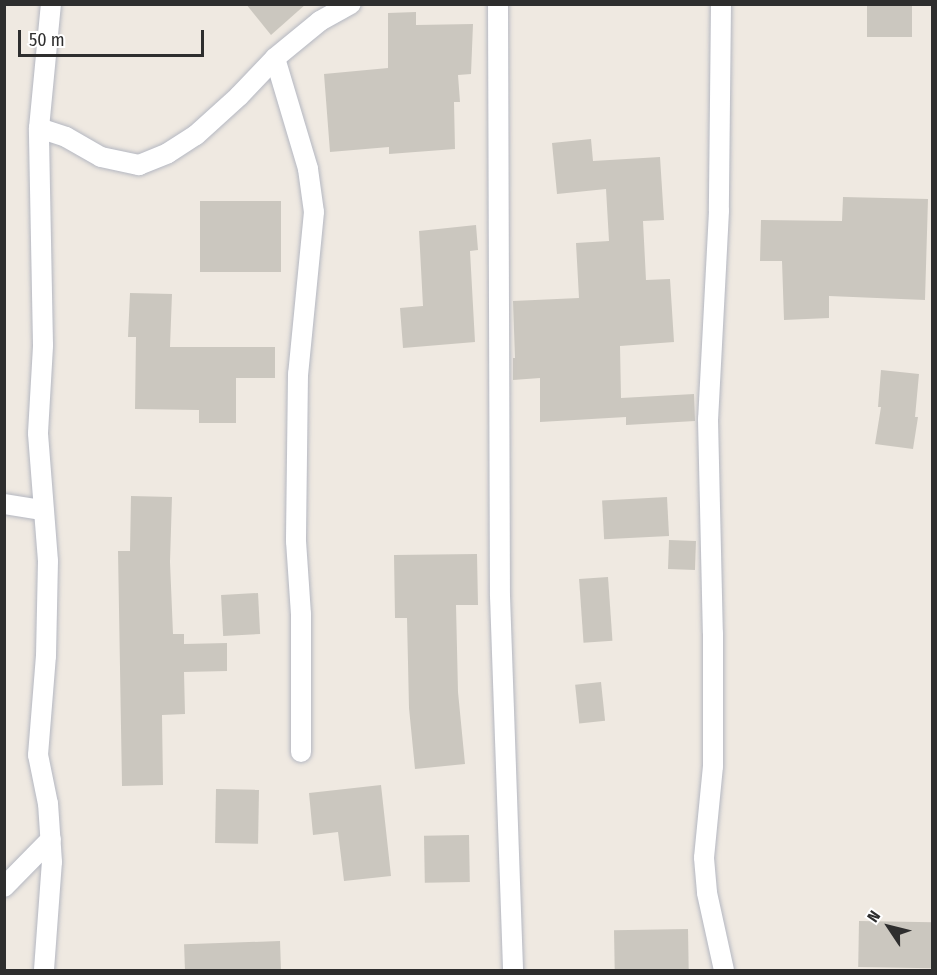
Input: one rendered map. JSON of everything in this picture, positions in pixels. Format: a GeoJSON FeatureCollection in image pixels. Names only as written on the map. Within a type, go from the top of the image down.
{"type":"FeatureCollection","features":[{"type":"Feature","properties":{"kind":"street"},"geometry":{"type":"LineString","coordinates":[[44,970],[52,862],[48,804],[38,755],[46,644],[48,561],[42,510],[38,433],[43,345],[39,128],[51,4]]}},
{"type":"Feature","properties":{"kind":"street"},"geometry":{"type":"LineString","coordinates":[[39,128],[66,137],[101,157],[139,165],[168,153],[196,135],[239,96],[274,58],[320,21],[351,4]]}},
{"type":"Feature","properties":{"kind":"street"},"geometry":{"type":"LineString","coordinates":[[498,4],[499,574],[513,970]]}},
{"type":"Feature","properties":{"kind":"street"},"geometry":{"type":"LineString","coordinates":[[721,4],[719,211],[708,419],[713,633],[713,766],[704,858],[707,893],[724,970]]}},
{"type":"Feature","properties":{"kind":"street"},"geometry":{"type":"LineString","coordinates":[[274,58],[308,169],[314,212],[298,374],[296,541],[301,614],[302,752]]}},
{"type":"Feature","properties":{"kind":"street"},"geometry":{"type":"LineString","coordinates":[[4,504],[42,510]]}},
{"type":"Feature","properties":{"kind":"street"},"geometry":{"type":"LineString","coordinates":[[4,887],[51,839]]}},
{"type":"Feature","properties":{"kind":"building"},"geometry":{"type":"Polygon","coordinates":[[[246,4],[306,4],[271,35],[246,4]]]}},
{"type":"Feature","properties":{"kind":"building"},"geometry":{"type":"Polygon","coordinates":[[[867,4],[912,4],[912,37],[867,37],[867,4]]]}},
{"type":"Feature","properties":{"kind":"building"},"geometry":{"type":"Polygon","coordinates":[[[416,12],[416,25],[473,24],[471,74],[458,75],[460,102],[454,102],[455,149],[389,154],[389,147],[330,152],[324,74],[388,68],[388,13],[416,12]]]}},
{"type":"Feature","properties":{"kind":"building"},"geometry":{"type":"Polygon","coordinates":[[[591,139],[593,161],[660,157],[664,220],[643,221],[646,280],[670,279],[674,342],[620,346],[621,398],[694,394],[695,421],[626,425],[626,417],[540,422],[540,378],[513,380],[513,358],[515,358],[513,301],[579,298],[576,243],[609,241],[606,189],[557,194],[552,143],[591,139]]]}},
{"type":"Feature","properties":{"kind":"building"},"geometry":{"type":"Polygon","coordinates":[[[843,197],[928,199],[925,300],[829,296],[829,318],[784,320],[782,261],[760,261],[761,220],[842,221],[843,197]]]}},
{"type":"Feature","properties":{"kind":"building"},"geometry":{"type":"Polygon","coordinates":[[[200,201],[281,201],[281,272],[200,272],[200,201]]]}},
{"type":"Feature","properties":{"kind":"building"},"geometry":{"type":"Polygon","coordinates":[[[476,225],[478,250],[470,251],[475,342],[403,348],[400,308],[423,306],[419,231],[476,225]]]}},
{"type":"Feature","properties":{"kind":"building"},"geometry":{"type":"Polygon","coordinates":[[[130,293],[172,294],[170,347],[275,347],[275,378],[236,378],[236,423],[199,423],[199,410],[135,409],[136,337],[128,337],[130,293]]]}},
{"type":"Feature","properties":{"kind":"building"},"geometry":{"type":"Polygon","coordinates":[[[881,370],[919,374],[915,417],[918,417],[913,449],[875,444],[881,407],[878,407],[881,370]]]}},
{"type":"Feature","properties":{"kind":"building"},"geometry":{"type":"Polygon","coordinates":[[[131,496],[172,497],[170,562],[173,634],[184,634],[184,644],[227,643],[227,671],[184,672],[185,714],[162,715],[163,785],[122,786],[118,551],[130,551],[131,496]]]}},
{"type":"Feature","properties":{"kind":"building"},"geometry":{"type":"Polygon","coordinates":[[[667,497],[669,536],[604,539],[602,500],[667,497]]]}},
{"type":"Feature","properties":{"kind":"building"},"geometry":{"type":"Polygon","coordinates":[[[669,540],[696,541],[695,570],[668,569],[669,540]]]}},
{"type":"Feature","properties":{"kind":"building"},"geometry":{"type":"Polygon","coordinates":[[[477,554],[478,605],[456,605],[458,692],[465,764],[415,769],[409,708],[407,618],[395,618],[394,555],[477,554]]]}},
{"type":"Feature","properties":{"kind":"building"},"geometry":{"type":"Polygon","coordinates":[[[608,577],[612,641],[584,643],[579,579],[608,577]]]}},
{"type":"Feature","properties":{"kind":"building"},"geometry":{"type":"Polygon","coordinates":[[[258,593],[260,634],[223,636],[221,595],[258,593]]]}},
{"type":"Feature","properties":{"kind":"building"},"geometry":{"type":"Polygon","coordinates":[[[601,682],[605,721],[579,724],[575,685],[601,682]]]}},
{"type":"Feature","properties":{"kind":"building"},"geometry":{"type":"Polygon","coordinates":[[[381,785],[391,876],[344,881],[338,832],[313,835],[309,793],[381,785]]]}},
{"type":"Feature","properties":{"kind":"building"},"geometry":{"type":"Polygon","coordinates":[[[216,789],[259,790],[258,844],[215,843],[216,789]]]}},
{"type":"Feature","properties":{"kind":"building"},"geometry":{"type":"Polygon","coordinates":[[[469,835],[470,882],[425,883],[424,836],[469,835]]]}},
{"type":"Feature","properties":{"kind":"building"},"geometry":{"type":"Polygon","coordinates":[[[859,921],[932,922],[932,968],[858,967],[859,921]]]}},
{"type":"Feature","properties":{"kind":"building"},"geometry":{"type":"Polygon","coordinates":[[[688,929],[689,970],[615,970],[614,930],[688,929]]]}},
{"type":"Feature","properties":{"kind":"building"},"geometry":{"type":"Polygon","coordinates":[[[280,941],[281,970],[185,970],[184,944],[280,941]]]}}]}
